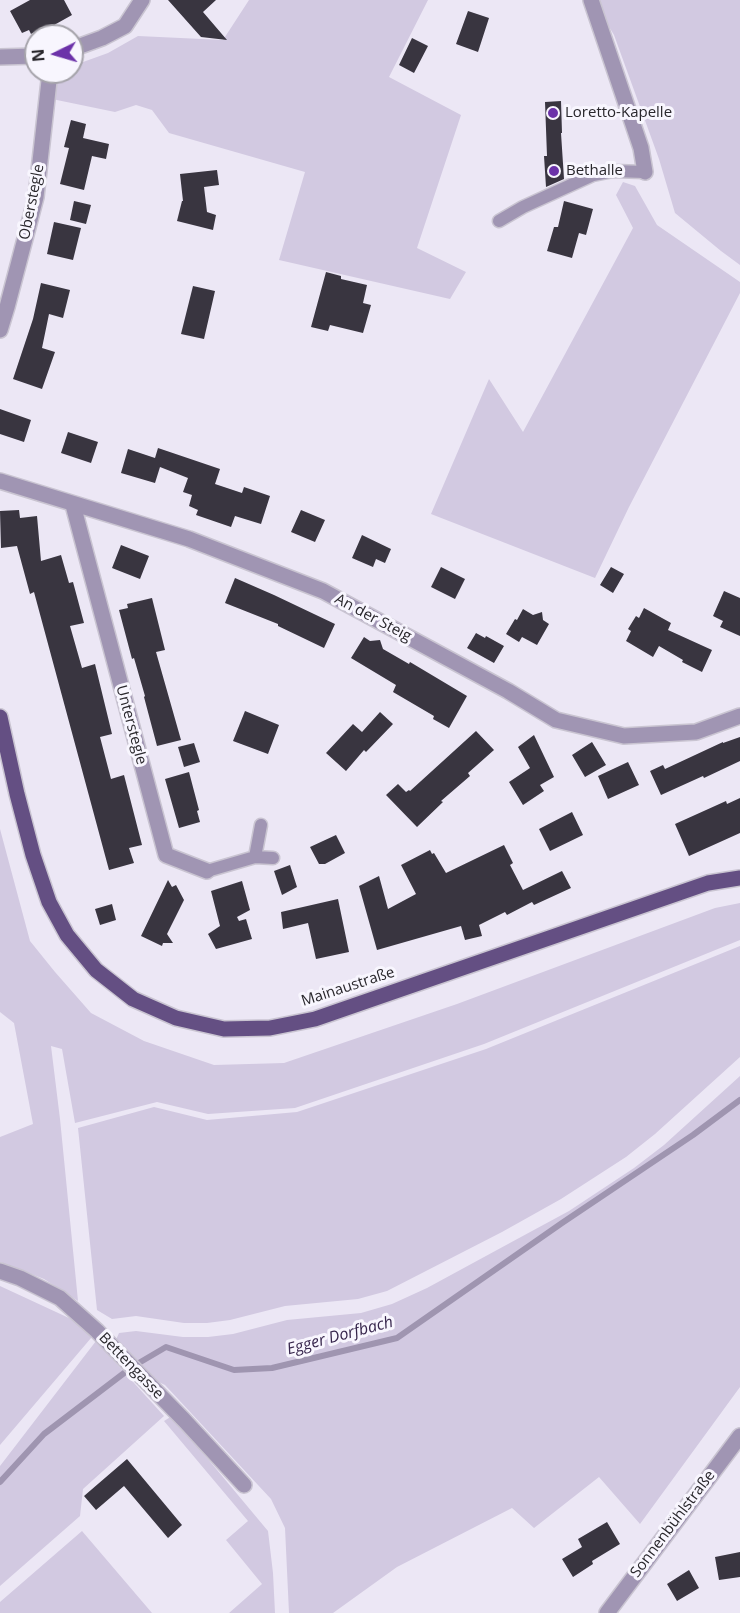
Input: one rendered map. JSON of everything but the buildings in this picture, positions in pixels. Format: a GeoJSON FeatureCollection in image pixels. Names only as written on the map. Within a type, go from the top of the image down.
{"type":"FeatureCollection","features":[{"type":"Feature","properties":{"kind":"main road","name":"Mainaustraße"},"geometry":{"type":"LineString","coordinates":[[0,717],[33,855],[49,902],[67,935],[96,970],[133,999],[176,1018],[224,1029],[270,1028],[315,1019],[708,883],[740,878]]}},
{"type":"Feature","properties":{"kind":"street"},"geometry":{"type":"LineString","coordinates":[[84,45],[125,26],[142,0]]}},
{"type":"Feature","properties":{"kind":"street"},"geometry":{"type":"LineString","coordinates":[[591,0],[641,148],[645,171]]}},
{"type":"Feature","properties":{"kind":"street"},"geometry":{"type":"LineString","coordinates":[[0,57],[24,56]]}},
{"type":"Feature","properties":{"kind":"street","name":"Oberstegle"},"geometry":{"type":"LineString","coordinates":[[0,330],[36,197],[49,84]]}},
{"type":"Feature","properties":{"kind":"street","name":"An der Steig"},"geometry":{"type":"LineString","coordinates":[[0,481],[189,539],[323,591],[556,720],[624,736],[696,732],[740,716]]}},
{"type":"Feature","properties":{"kind":"street","name":"Unterstegle"},"geometry":{"type":"LineString","coordinates":[[73,505],[166,855],[207,871]]}},
{"type":"Feature","properties":{"kind":"street","name":"Bettengasse"},"geometry":{"type":"LineString","coordinates":[[0,1271],[20,1278],[60,1298],[97,1331],[184,1420],[243,1485]]}},
{"type":"Feature","properties":{"kind":"street","name":"Sonnenbühlstraße"},"geometry":{"type":"LineString","coordinates":[[607,1613],[740,1436]]}},
{"type":"Feature","properties":{"kind":"lane"},"geometry":{"type":"LineString","coordinates":[[499,221],[523,207],[594,175],[613,171],[645,171]]}},
{"type":"Feature","properties":{"kind":"lane"},"geometry":{"type":"LineString","coordinates":[[255,857],[261,825]]}},
{"type":"Feature","properties":{"kind":"lane","name":"Unterstegle"},"geometry":{"type":"LineString","coordinates":[[207,871],[255,857],[273,858]]}},
{"type":"Feature","properties":{"kind":"shaded area"},"geometry":{"type":"Polygon","coordinates":[[[249,0],[428,0],[389,77],[461,115],[417,248],[466,272],[450,299],[279,260],[305,172],[169,133],[152,110],[136,105],[115,112],[52,99],[55,84],[84,84],[84,62],[108,53],[138,36],[223,40],[249,0]]]}},
{"type":"Feature","properties":{"kind":"shaded area"},"geometry":{"type":"Polygon","coordinates":[[[593,0],[740,0],[740,265],[675,213],[659,159],[614,35],[593,0]]]}},
{"type":"Feature","properties":{"kind":"shaded area"},"geometry":{"type":"Polygon","coordinates":[[[623,182],[635,186],[657,225],[740,282],[740,293],[629,507],[595,578],[431,514],[489,379],[523,432],[633,228],[616,195],[623,182]]]}},
{"type":"Feature","properties":{"kind":"shaded area"},"geometry":{"type":"Polygon","coordinates":[[[0,829],[30,941],[91,1013],[144,1041],[214,1065],[284,1063],[457,1004],[715,908],[740,903],[740,940],[484,1044],[295,1108],[208,1114],[157,1102],[75,1123],[62,1049],[51,1046],[78,1301],[44,1279],[0,1262],[0,1137],[33,1124],[14,1023],[0,1012],[0,829]]]}},
{"type":"Feature","properties":{"kind":"shaded area"},"geometry":{"type":"Polygon","coordinates":[[[740,946],[740,1057],[655,1134],[626,1157],[561,1199],[387,1291],[358,1299],[285,1306],[230,1320],[207,1323],[184,1323],[136,1316],[112,1319],[97,1310],[78,1128],[154,1107],[207,1120],[297,1112],[486,1049],[740,946]]]}},
{"type":"Feature","properties":{"kind":"shaded area"},"geometry":{"type":"Polygon","coordinates":[[[740,1076],[740,1387],[640,1524],[599,1477],[534,1528],[512,1508],[397,1567],[333,1613],[289,1613],[285,1528],[271,1499],[165,1385],[148,1377],[115,1342],[119,1333],[136,1331],[183,1337],[208,1337],[233,1334],[287,1320],[361,1313],[392,1304],[427,1288],[569,1211],[664,1145],[740,1076]]]}},
{"type":"Feature","properties":{"kind":"shaded area"},"geometry":{"type":"Polygon","coordinates":[[[0,1286],[97,1331],[0,1445],[0,1286]]]}},
{"type":"Feature","properties":{"kind":"shaded area"},"geometry":{"type":"Polygon","coordinates":[[[96,1341],[164,1416],[83,1489],[80,1516],[0,1586],[0,1466],[96,1341]]]}},
{"type":"Feature","properties":{"kind":"shaded area"},"geometry":{"type":"Polygon","coordinates":[[[172,1416],[268,1531],[275,1613],[229,1613],[262,1584],[226,1540],[248,1521],[164,1421],[172,1416]]]}},
{"type":"Feature","properties":{"kind":"shaded area"},"geometry":{"type":"Polygon","coordinates":[[[82,1531],[152,1613],[0,1613],[0,1602],[82,1531]]]}},
{"type":"Feature","properties":{"kind":"waterway","name":"Egger Dorfbach"},"geometry":{"type":"LineString","coordinates":[[0,1482],[44,1434],[132,1367],[166,1347],[234,1370],[272,1368],[397,1338],[693,1135],[740,1100]]}},
{"type":"Feature","properties":{"kind":"place","name":"Loretto-Kapelle"},"geometry":{"type":"Point","coordinates":[553,113]}},
{"type":"Feature","properties":{"kind":"place","name":"Bethalle"},"geometry":{"type":"Point","coordinates":[554,171]}}]}
